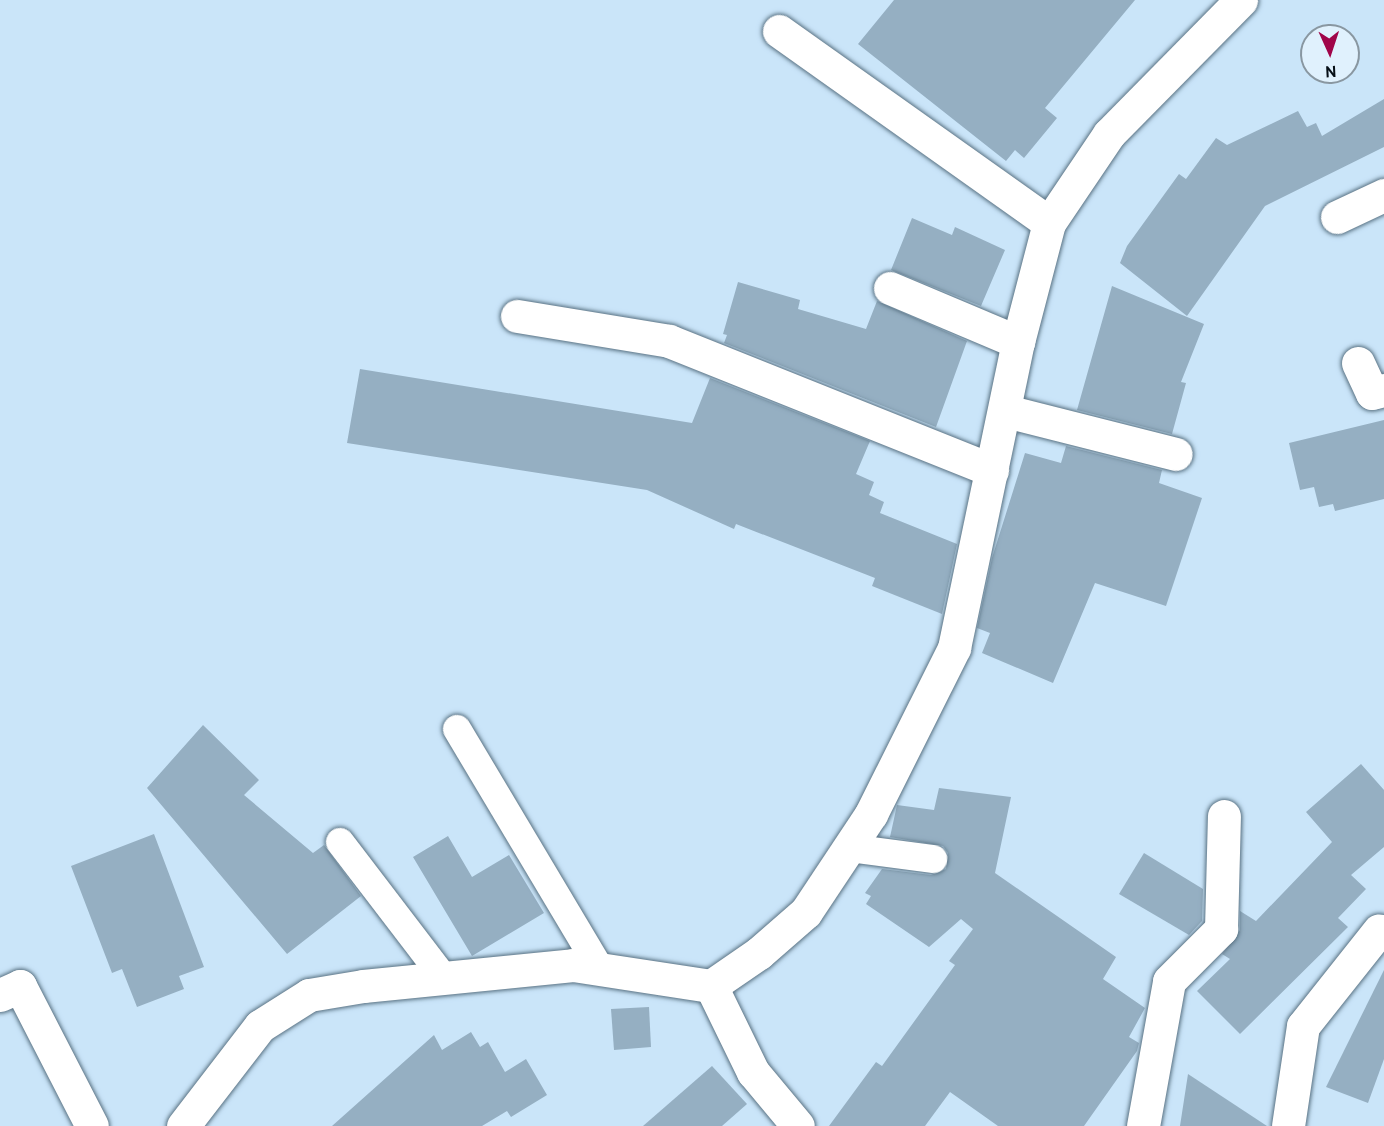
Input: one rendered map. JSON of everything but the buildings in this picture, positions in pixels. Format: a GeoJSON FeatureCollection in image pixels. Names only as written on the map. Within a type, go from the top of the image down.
{"type":"FeatureCollection","features":[{"type":"Feature","properties":{"kind":"street"},"geometry":{"type":"LineString","coordinates":[[183,1126],[260,1026],[309,995],[573,965],[711,986],[759,953],[806,912],[871,814],[954,648],[1006,411],[1018,342],[1049,223],[1109,134],[1241,0]]}},
{"type":"Feature","properties":{"kind":"street"},"geometry":{"type":"LineString","coordinates":[[778,31],[1049,223]]}},
{"type":"Feature","properties":{"kind":"street"},"geometry":{"type":"LineString","coordinates":[[1337,217],[1384,195]]}},
{"type":"Feature","properties":{"kind":"street"},"geometry":{"type":"LineString","coordinates":[[890,288],[1018,342]]}},
{"type":"Feature","properties":{"kind":"street"},"geometry":{"type":"LineString","coordinates":[[517,316],[669,341],[992,470]]}},
{"type":"Feature","properties":{"kind":"street"},"geometry":{"type":"LineString","coordinates":[[1358,363],[1372,393],[1384,390]]}},
{"type":"Feature","properties":{"kind":"street"},"geometry":{"type":"LineString","coordinates":[[1006,411],[1176,454]]}},
{"type":"Feature","properties":{"kind":"street"},"geometry":{"type":"LineString","coordinates":[[1143,1126],[1169,981],[1221,929],[1224,816]]}},
{"type":"Feature","properties":{"kind":"street"},"geometry":{"type":"LineString","coordinates":[[1288,1126],[1303,1026],[1379,930]]}},
{"type":"Feature","properties":{"kind":"street"},"geometry":{"type":"LineString","coordinates":[[0,995],[20,986],[92,1126]]}},
{"type":"Feature","properties":{"kind":"street"},"geometry":{"type":"LineString","coordinates":[[711,986],[753,1072],[798,1126]]}},
{"type":"Feature","properties":{"kind":"lane"},"geometry":{"type":"LineString","coordinates":[[457,729],[600,969]]}},
{"type":"Feature","properties":{"kind":"lane"},"geometry":{"type":"LineString","coordinates":[[340,842],[444,978]]}},
{"type":"Feature","properties":{"kind":"lane"},"geometry":{"type":"LineString","coordinates":[[849,848],[933,859]]}}]}
